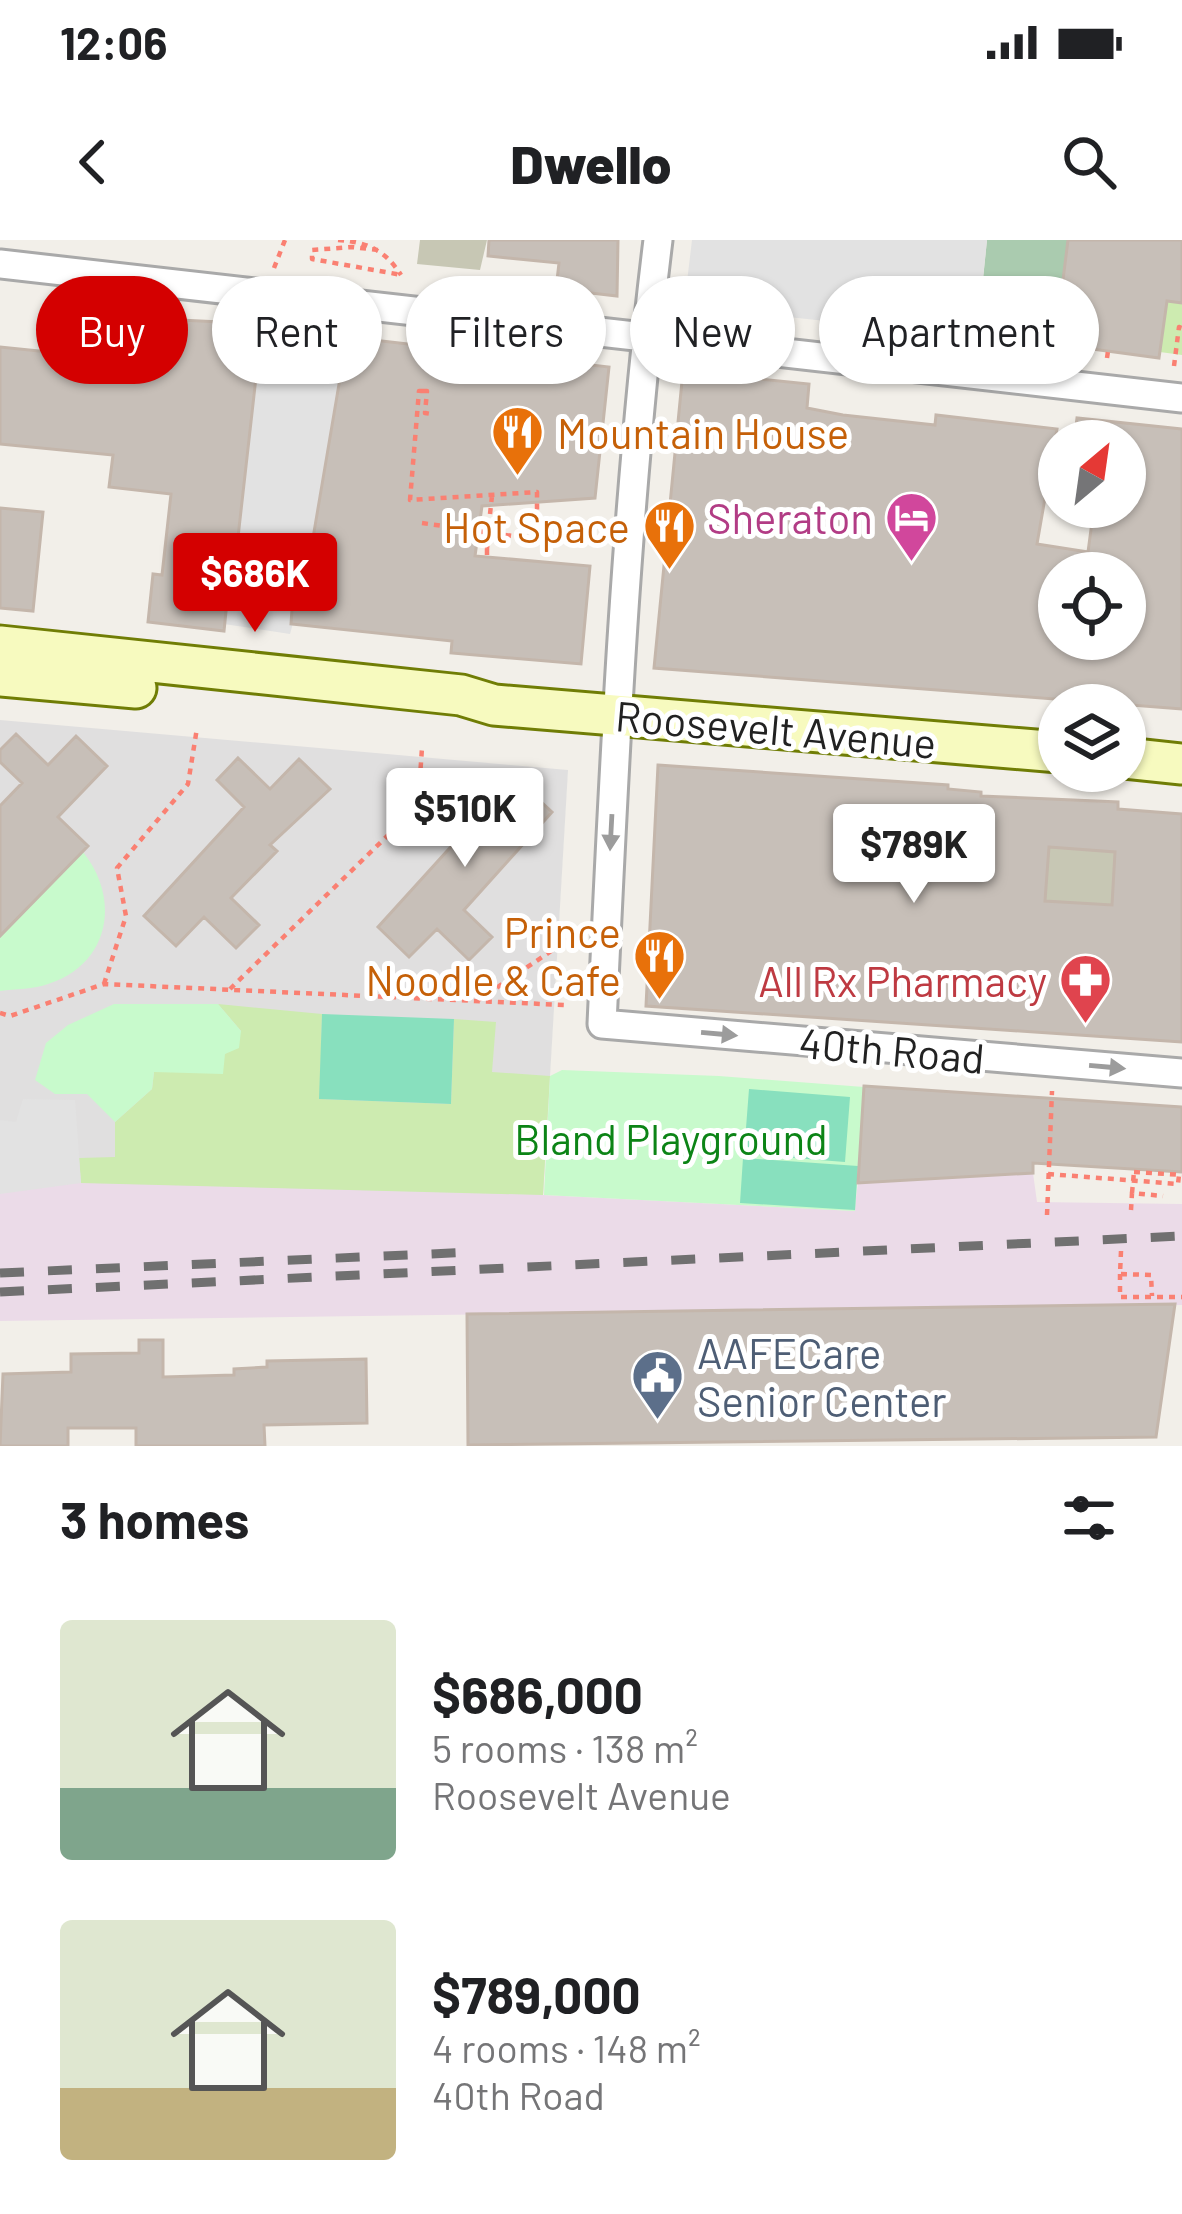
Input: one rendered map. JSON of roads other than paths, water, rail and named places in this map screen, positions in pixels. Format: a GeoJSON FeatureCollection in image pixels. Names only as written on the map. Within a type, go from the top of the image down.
{"type":"FeatureCollection","features":[{"type":"Feature","properties":{"kind":"main road","name":"Roosevelt Avenue"},"geometry":{"type":"LineString","coordinates":[[0,646],[461,695],[494,705],[1038,750]]}},
{"type":"Feature","properties":{"kind":"main road","name":"Roosevelt Avenue"},"geometry":{"type":"LineString","coordinates":[[0,676],[459,713],[494,705]]}},
{"type":"Feature","properties":{"kind":"main road"},"geometry":{"type":"LineString","coordinates":[[1146,760],[1182,764]]}},
{"type":"Feature","properties":{"kind":"street"},"geometry":{"type":"LineString","coordinates":[[654,276],[658,240]]}},
{"type":"Feature","properties":{"kind":"street"},"geometry":{"type":"LineString","coordinates":[[0,264],[630,336]]}},
{"type":"Feature","properties":{"kind":"street"},"geometry":{"type":"LineString","coordinates":[[795,355],[1182,398]]}},
{"type":"Feature","properties":{"kind":"street"},"geometry":{"type":"LineString","coordinates":[[616,715],[642,384]]}},
{"type":"Feature","properties":{"kind":"street","name":"40th Road"},"geometry":{"type":"LineString","coordinates":[[616,715],[602,1024],[1182,1073]]}},
{"type":"Feature","properties":{"kind":"railway"},"geometry":{"type":"LineString","coordinates":[[0,1292],[1182,1236]]}},
{"type":"Feature","properties":{"kind":"railway"},"geometry":{"type":"LineString","coordinates":[[0,1273],[474,1252]]}},
{"type":"Feature","properties":{"kind":"place","name":"Mountain House"},"geometry":{"type":"Point","coordinates":[518,478]}},
{"type":"Feature","properties":{"kind":"place","name":"Sheraton"},"geometry":{"type":"Point","coordinates":[912,563]}},
{"type":"Feature","properties":{"kind":"place","name":"Hot Space"},"geometry":{"type":"Point","coordinates":[669,572]}},
{"type":"Feature","properties":{"kind":"place","name":"Prince Noodle & Cafe"},"geometry":{"type":"Point","coordinates":[660,1001]}},
{"type":"Feature","properties":{"kind":"place","name":"All Rx Pharmacy"},"geometry":{"type":"Point","coordinates":[1086,1026]}},
{"type":"Feature","properties":{"kind":"place","name":"AAFECare Senior Center"},"geometry":{"type":"Point","coordinates":[658,1422]}},
{"type":"Feature","properties":{"kind":"park label","name":"Bland Playground"},"geometry":{"type":"Point","coordinates":[671,1138]}}]}
